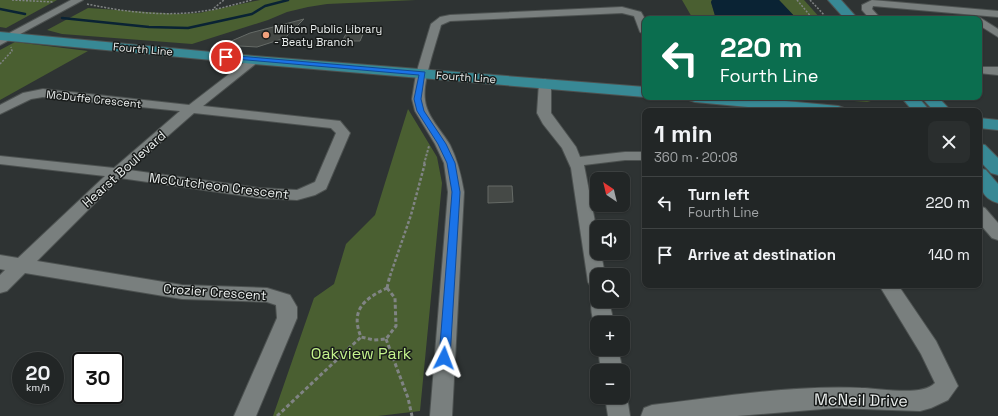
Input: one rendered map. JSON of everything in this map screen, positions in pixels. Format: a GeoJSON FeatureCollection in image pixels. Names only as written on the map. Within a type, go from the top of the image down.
{"type":"FeatureCollection","features":[{"type":"Feature","properties":{"kind":"main road"},"geometry":{"type":"LineString","coordinates":[[828,2],[835,16]]}},
{"type":"Feature","properties":{"kind":"main road"},"geometry":{"type":"LineString","coordinates":[[828,2],[848,16]]}},
{"type":"Feature","properties":{"kind":"main road","name":"Fourth Line"},"geometry":{"type":"LineString","coordinates":[[3,38],[642,92]]}},
{"type":"Feature","properties":{"kind":"main road"},"geometry":{"type":"LineString","coordinates":[[726,100],[807,108]]}},
{"type":"Feature","properties":{"kind":"main road"},"geometry":{"type":"LineString","coordinates":[[912,100],[919,108]]}},
{"type":"Feature","properties":{"kind":"main road"},"geometry":{"type":"LineString","coordinates":[[932,100],[940,108]]}},
{"type":"Feature","properties":{"kind":"main road"},"geometry":{"type":"LineString","coordinates":[[982,123],[998,125]]}},
{"type":"Feature","properties":{"kind":"main road"},"geometry":{"type":"LineString","coordinates":[[982,152],[998,169]]}},
{"type":"Feature","properties":{"kind":"main road"},"geometry":{"type":"LineString","coordinates":[[982,177],[998,196]]}},
{"type":"Feature","properties":{"kind":"street"},"geometry":{"type":"LineString","coordinates":[[3,38],[75,1]]}},
{"type":"Feature","properties":{"kind":"street"},"geometry":{"type":"LineString","coordinates":[[873,16],[867,10],[867,5],[872,3],[998,14]]}},
{"type":"Feature","properties":{"kind":"street"},"geometry":{"type":"LineString","coordinates":[[441,416],[456,192],[451,163],[421,111],[418,99],[422,74],[436,24],[444,19],[622,10],[638,14],[642,24]]}},
{"type":"Feature","properties":{"kind":"street"},"geometry":{"type":"LineString","coordinates":[[968,12],[974,16]]}},
{"type":"Feature","properties":{"kind":"street"},"geometry":{"type":"LineString","coordinates":[[982,22],[998,34]]}},
{"type":"Feature","properties":{"kind":"street","name":"Hearst Boulevard"},"geometry":{"type":"LineString","coordinates":[[0,286],[118,173],[191,109],[254,60]]}},
{"type":"Feature","properties":{"kind":"street"},"geometry":{"type":"LineString","coordinates":[[982,70],[998,71]]}},
{"type":"Feature","properties":{"kind":"street"},"geometry":{"type":"LineString","coordinates":[[545,83],[544,113],[548,122],[569,147],[576,162],[580,176],[595,268]]}},
{"type":"Feature","properties":{"kind":"street","name":"McDuffe Crescent"},"geometry":{"type":"LineString","coordinates":[[0,110],[27,96],[43,93],[191,109]]}},
{"type":"Feature","properties":{"kind":"street","name":"McCutcheon Crescent"},"geometry":{"type":"LineString","coordinates":[[118,173],[259,193],[297,195],[310,191],[321,185],[343,133],[335,124],[191,109]]}},
{"type":"Feature","properties":{"kind":"street"},"geometry":{"type":"LineString","coordinates":[[576,162],[625,156],[642,156]]}},
{"type":"Feature","properties":{"kind":"street"},"geometry":{"type":"LineString","coordinates":[[0,160],[118,173]]}},
{"type":"Feature","properties":{"kind":"street"},"geometry":{"type":"LineString","coordinates":[[982,215],[998,234]]}},
{"type":"Feature","properties":{"kind":"street"},"geometry":{"type":"LineString","coordinates":[[0,262],[21,266]]}},
{"type":"Feature","properties":{"kind":"street","name":"Crozier Crescent"},"geometry":{"type":"LineString","coordinates":[[21,266],[182,292],[267,295],[283,300],[287,307],[288,318],[245,416]]}},
{"type":"Feature","properties":{"kind":"street","name":"McNeil Drive"},"geometry":{"type":"LineString","coordinates":[[652,416],[834,397],[920,401],[937,397],[943,393],[947,386],[944,378],[935,360],[890,288]]}},
{"type":"Feature","properties":{"kind":"street"},"geometry":{"type":"LineString","coordinates":[[617,404],[619,416]]}},
{"type":"Feature","properties":{"kind":"path"},"geometry":{"type":"LineString","coordinates":[[12,0],[75,1],[155,12],[182,13],[213,9],[252,0]]}},
{"type":"Feature","properties":{"kind":"path"},"geometry":{"type":"LineString","coordinates":[[213,9],[224,0]]}},
{"type":"Feature","properties":{"kind":"path"},"geometry":{"type":"LineString","coordinates":[[796,0],[811,16]]}},
{"type":"Feature","properties":{"kind":"path"},"geometry":{"type":"LineString","coordinates":[[810,0],[825,16]]}},
{"type":"Feature","properties":{"kind":"path"},"geometry":{"type":"LineString","coordinates":[[0,64],[12,51],[3,38]]}},
{"type":"Feature","properties":{"kind":"path"},"geometry":{"type":"LineString","coordinates":[[361,337],[357,329],[357,314],[366,299],[387,288],[392,267],[411,215],[425,156],[434,132]]}},
{"type":"Feature","properties":{"kind":"path"},"geometry":{"type":"LineString","coordinates":[[361,337],[374,340],[386,339],[396,326],[395,298],[387,288]]}},
{"type":"Feature","properties":{"kind":"path"},"geometry":{"type":"LineString","coordinates":[[277,416],[361,337]]}},
{"type":"Feature","properties":{"kind":"path"},"geometry":{"type":"LineString","coordinates":[[386,339],[408,398],[412,416]]}},
{"type":"Feature","properties":{"kind":"green space"},"geometry":{"type":"Polygon","coordinates":[[[0,0],[57,0],[6,28],[0,27],[0,0]]]}},
{"type":"Feature","properties":{"kind":"green space"},"geometry":{"type":"Polygon","coordinates":[[[260,0],[416,0],[327,4],[308,7],[287,12],[268,20],[192,44],[62,34],[47,30],[88,8],[177,14],[199,13],[260,0]]]}},
{"type":"Feature","properties":{"kind":"green space"},"geometry":{"type":"Polygon","coordinates":[[[682,0],[712,0],[711,2],[715,16],[691,16],[682,0]]]}},
{"type":"Feature","properties":{"kind":"green space"},"geometry":{"type":"Polygon","coordinates":[[[779,0],[804,0],[818,16],[794,16],[779,0]]]}},
{"type":"Feature","properties":{"kind":"green space"},"geometry":{"type":"Polygon","coordinates":[[[15,42],[88,51],[0,100],[0,50],[15,42]]]}},
{"type":"Feature","properties":{"kind":"green space"},"geometry":{"type":"Polygon","coordinates":[[[841,100],[875,100],[867,102],[841,100]]]}},
{"type":"Feature","properties":{"kind":"green space","name":"Oakview Park"},"geometry":{"type":"Polygon","coordinates":[[[408,109],[437,157],[442,183],[420,411],[378,416],[273,416],[314,298],[334,284],[346,244],[375,215],[408,109]]]}},
{"type":"Feature","properties":{"kind":"water"},"geometry":{"type":"Polygon","coordinates":[[[712,0],[779,0],[794,16],[715,16],[711,2],[712,0]]]}},
{"type":"Feature","properties":{"kind":"building","name":"Milton Public Library - Beaty Branch"},"geometry":{"type":"Polygon","coordinates":[[[304,19],[285,38],[257,47],[222,45],[250,33],[304,19]]]}},
{"type":"Feature","properties":{"kind":"building"},"geometry":{"type":"Polygon","coordinates":[[[349,29],[365,29],[360,41],[342,41],[349,29]]]}},
{"type":"Feature","properties":{"kind":"building"},"geometry":{"type":"Polygon","coordinates":[[[488,186],[512,186],[513,202],[488,203],[488,186]]]}},
{"type":"Feature","properties":{"kind":"waterway"},"geometry":{"type":"LineString","coordinates":[[62,18],[149,27],[188,28],[252,14],[265,6],[288,0]]}},
{"type":"Feature","properties":{"kind":"waterway"},"geometry":{"type":"LineString","coordinates":[[0,9],[25,14]]}},
{"type":"Feature","properties":{"kind":"place","name":"Milton Public Library - Beaty Branch"},"geometry":{"type":"Point","coordinates":[266,35]}},
{"type":"Feature","properties":{"kind":"route"},"geometry":{"type":"LineString","coordinates":[[226,57],[422,74],[418,99],[421,111],[442,144],[451,163],[456,192],[444,358]]}}]}
